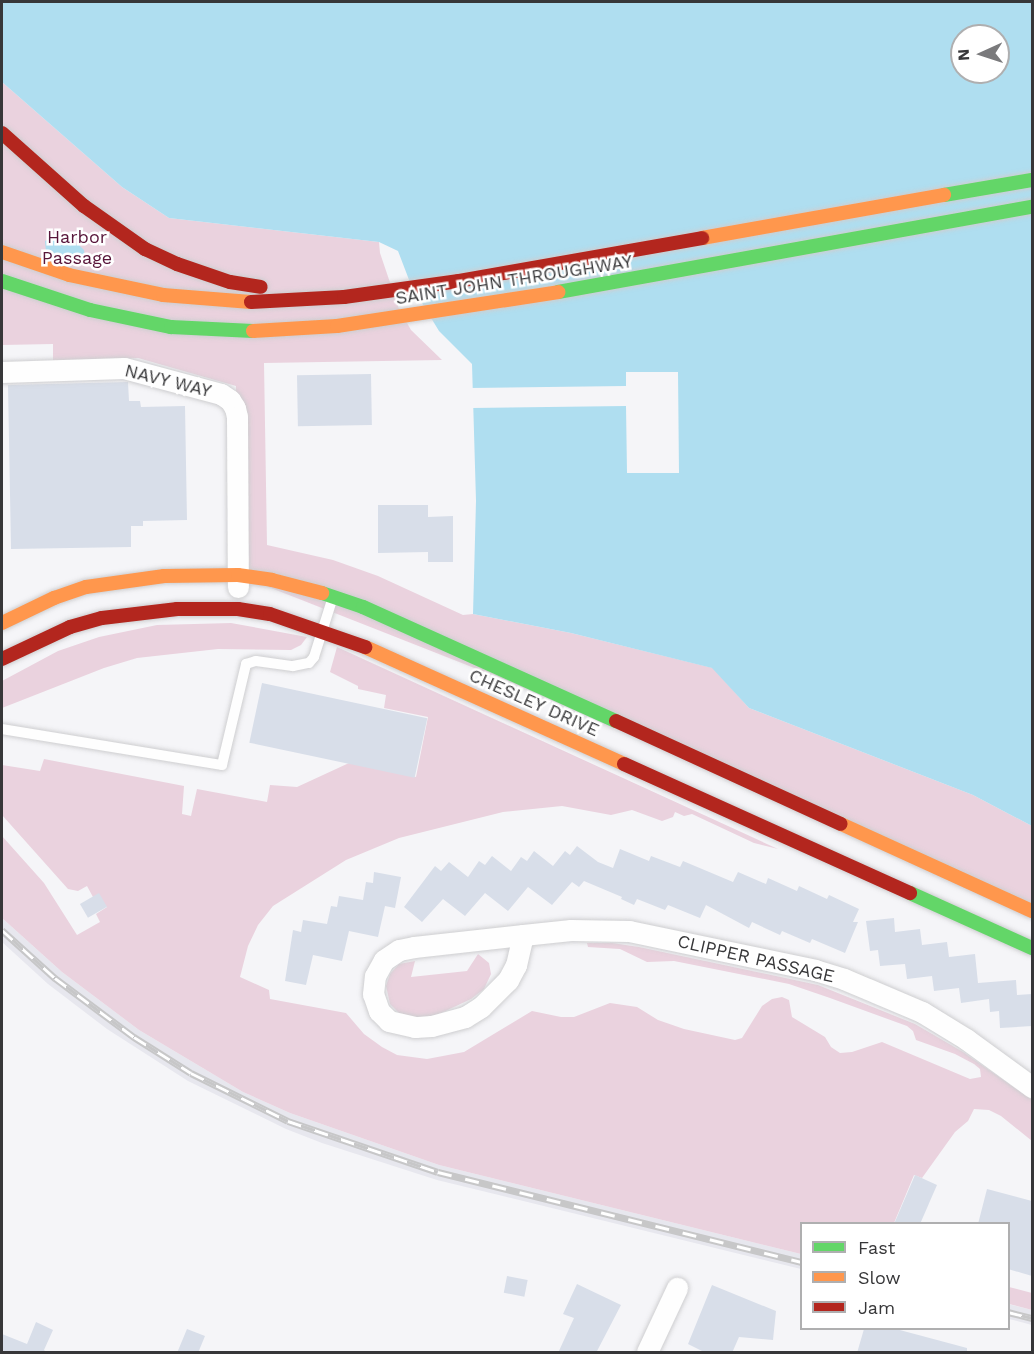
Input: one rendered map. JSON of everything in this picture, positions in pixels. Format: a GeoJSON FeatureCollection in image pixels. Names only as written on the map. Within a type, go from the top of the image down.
{"type":"FeatureCollection","features":[{"type":"Feature","properties":{"kind":"main road"},"geometry":{"type":"LineString","coordinates":[[2,133],[84,206],[145,249],[177,264],[230,282],[328,298]]}},
{"type":"Feature","properties":{"kind":"main road","name":"SAINT JOHN THROUGHWAY"},"geometry":{"type":"LineString","coordinates":[[2,252],[69,275],[163,295],[257,302],[328,298],[470,279],[1032,180]]}},
{"type":"Feature","properties":{"kind":"main road","name":"SAINT JOHN THROUGHWAY"},"geometry":{"type":"LineString","coordinates":[[2,281],[90,310],[171,327],[244,332],[337,326],[551,293],[1032,207]]}},
{"type":"Feature","properties":{"kind":"main road"},"geometry":{"type":"LineString","coordinates":[[88,325],[171,327]]}},
{"type":"Feature","properties":{"kind":"main road","name":"CHESLEY DRIVE"},"geometry":{"type":"LineString","coordinates":[[2,623],[54,598],[86,587],[164,576],[238,575],[272,580],[333,597],[479,659],[1032,911]]}},
{"type":"Feature","properties":{"kind":"main road","name":"CHESLEY DRIVE"},"geometry":{"type":"LineString","coordinates":[[2,659],[70,627],[102,618],[177,609],[238,609],[270,614],[352,641],[1031,944]]}},
{"type":"Feature","properties":{"kind":"street","name":"NAVY WAY"},"geometry":{"type":"LineString","coordinates":[[2,372],[124,368],[221,394],[230,400],[237,417],[238,609]]}},
{"type":"Feature","properties":{"kind":"street","name":"CLIPPER PASSAGE"},"geometry":{"type":"LineString","coordinates":[[524,935],[516,964],[508,980],[481,1007],[465,1017],[431,1026],[415,1027],[389,1021],[379,1011],[374,994],[375,976],[384,960],[399,950],[524,935],[586,928],[629,931],[815,970],[844,979],[922,1012],[974,1045],[1032,1087]]}},
{"type":"Feature","properties":{"kind":"street"},"geometry":{"type":"LineString","coordinates":[[647,1353],[678,1288]]}},
{"type":"Feature","properties":{"kind":"lane"},"geometry":{"type":"LineString","coordinates":[[2,729],[222,765],[246,664],[256,661],[293,666],[309,663],[314,657],[333,597]]}},
{"type":"Feature","properties":{"kind":"shaded area"},"geometry":{"type":"Polygon","coordinates":[[[2,918],[62,972],[139,1030],[243,1092],[290,1113],[439,1165],[800,1254],[800,1269],[437,1180],[286,1129],[188,1081],[107,1029],[48,984],[2,942],[2,918]]]}},
{"type":"Feature","properties":{"kind":"shaded area"},"geometry":{"type":"Polygon","coordinates":[[[1010,1304],[1032,1310],[1032,1325],[1010,1319],[1010,1304]]]}},
{"type":"Feature","properties":{"kind":"green space","name":"Harbor Passage"},"geometry":{"type":"Polygon","coordinates":[[[2,82],[122,187],[169,218],[379,242],[380,253],[399,309],[411,330],[442,360],[264,363],[267,545],[333,560],[378,576],[463,615],[473,614],[571,633],[713,668],[749,708],[973,795],[1032,826],[1032,911],[655,739],[238,575],[236,386],[138,358],[53,361],[53,344],[2,345],[2,82]]]}},
{"type":"Feature","properties":{"kind":"green space"},"geometry":{"type":"Polygon","coordinates":[[[231,623],[307,637],[301,645],[291,650],[218,649],[137,658],[104,668],[2,708],[2,681],[58,651],[99,637],[157,625],[231,623]]]}},
{"type":"Feature","properties":{"kind":"green space"},"geometry":{"type":"Polygon","coordinates":[[[337,647],[778,849],[754,843],[692,814],[684,816],[675,812],[673,817],[662,821],[632,810],[611,815],[562,806],[503,812],[399,838],[346,860],[273,906],[258,925],[248,946],[240,977],[269,990],[270,999],[346,1013],[364,1034],[382,1047],[397,1055],[427,1059],[464,1052],[532,1011],[561,1017],[574,1017],[610,1003],[637,1007],[658,1020],[684,1029],[735,1040],[742,1038],[762,1006],[772,999],[782,997],[789,1000],[792,1017],[825,1037],[831,1047],[840,1053],[852,1052],[882,1042],[970,1079],[981,1077],[980,1069],[974,1064],[955,1054],[916,1040],[913,1031],[907,1026],[789,984],[674,961],[647,962],[620,949],[588,947],[587,943],[612,943],[639,947],[818,985],[915,1024],[963,1052],[1032,1100],[1032,1141],[1001,1116],[989,1110],[974,1109],[968,1121],[955,1132],[922,1178],[914,1175],[894,1222],[800,1222],[800,1254],[439,1165],[290,1113],[243,1092],[139,1030],[62,972],[2,918],[2,836],[44,883],[77,935],[100,922],[96,914],[107,907],[93,897],[87,886],[78,891],[68,889],[2,815],[2,765],[40,771],[44,759],[184,786],[182,814],[191,816],[197,789],[267,802],[270,785],[297,787],[349,763],[416,777],[428,717],[384,708],[386,695],[358,689],[358,686],[330,672],[337,647]]]}},
{"type":"Feature","properties":{"kind":"green space"},"geometry":{"type":"Polygon","coordinates":[[[478,954],[489,963],[491,974],[484,989],[471,999],[437,1015],[417,1018],[399,1013],[390,1004],[386,986],[390,974],[399,964],[415,961],[411,977],[467,971],[478,954]]]}},
{"type":"Feature","properties":{"kind":"green space"},"geometry":{"type":"Polygon","coordinates":[[[1010,1287],[1032,1293],[1032,1310],[1010,1304],[1010,1287]]]}},
{"type":"Feature","properties":{"kind":"water"},"geometry":{"type":"Polygon","coordinates":[[[2,2],[1032,2],[1032,826],[973,795],[749,708],[712,668],[571,633],[473,614],[476,501],[472,364],[439,331],[411,285],[398,251],[379,242],[169,218],[122,187],[2,82],[2,2]]]}},
{"type":"Feature","properties":{"kind":"water"},"geometry":{"type":"Polygon","coordinates":[[[49,239],[79,245],[84,250],[85,258],[78,264],[46,252],[45,241],[49,239]]]}},
{"type":"Feature","properties":{"kind":"pier"},"geometry":{"type":"Polygon","coordinates":[[[626,372],[678,372],[679,473],[627,473],[626,406],[471,408],[470,388],[626,386],[626,372]]]}},
{"type":"Feature","properties":{"kind":"building"},"geometry":{"type":"Polygon","coordinates":[[[371,374],[372,425],[298,426],[297,375],[371,374]]]}},
{"type":"Feature","properties":{"kind":"building"},"geometry":{"type":"Polygon","coordinates":[[[128,382],[129,401],[140,401],[141,407],[185,406],[187,520],[143,521],[143,526],[131,526],[131,547],[11,549],[8,385],[128,382]]]}},
{"type":"Feature","properties":{"kind":"building"},"geometry":{"type":"Polygon","coordinates":[[[378,505],[428,505],[428,517],[453,516],[453,562],[428,562],[428,552],[378,553],[378,505]]]}},
{"type":"Feature","properties":{"kind":"building"},"geometry":{"type":"Polygon","coordinates":[[[262,683],[427,718],[415,778],[249,743],[262,683]]]}},
{"type":"Feature","properties":{"kind":"building"},"geometry":{"type":"Polygon","coordinates":[[[577,846],[598,862],[613,868],[620,849],[649,861],[651,856],[680,867],[683,861],[733,882],[738,872],[766,884],[768,878],[797,891],[799,886],[827,899],[829,895],[859,909],[853,922],[858,922],[845,953],[812,939],[810,943],[782,931],[780,935],[752,922],[749,928],[706,905],[700,918],[668,905],[665,910],[637,899],[634,905],[621,899],[622,897],[584,881],[579,887],[572,882],[552,905],[528,887],[508,911],[485,893],[465,916],[443,899],[422,922],[404,907],[435,866],[441,871],[449,862],[468,877],[479,861],[485,865],[492,856],[511,871],[521,857],[527,861],[534,851],[553,866],[565,851],[570,855],[577,846]]]}},
{"type":"Feature","properties":{"kind":"building"},"geometry":{"type":"Polygon","coordinates":[[[374,872],[401,877],[395,908],[385,906],[378,937],[349,931],[342,961],[313,955],[306,985],[285,981],[293,930],[301,932],[303,920],[327,924],[331,906],[337,907],[339,896],[363,900],[366,882],[373,883],[374,872]]]}},
{"type":"Feature","properties":{"kind":"building"},"geometry":{"type":"Polygon","coordinates":[[[99,893],[107,907],[88,918],[80,904],[99,893]]]}},
{"type":"Feature","properties":{"kind":"building"},"geometry":{"type":"Polygon","coordinates":[[[894,918],[895,932],[920,929],[922,945],[947,942],[949,957],[975,954],[978,983],[1016,980],[1017,995],[1032,994],[1032,1026],[1000,1028],[999,1011],[990,1012],[989,999],[961,1003],[959,988],[934,991],[932,976],[907,979],[905,964],[880,966],[878,950],[870,951],[866,921],[894,918]]]}},
{"type":"Feature","properties":{"kind":"building"},"geometry":{"type":"Polygon","coordinates":[[[915,1175],[937,1185],[921,1222],[895,1222],[915,1175]]]}},
{"type":"Feature","properties":{"kind":"building"},"geometry":{"type":"Polygon","coordinates":[[[987,1189],[1032,1201],[1032,1276],[1010,1270],[1010,1222],[979,1222],[987,1189]]]}},
{"type":"Feature","properties":{"kind":"building"},"geometry":{"type":"Polygon","coordinates":[[[507,1276],[528,1280],[524,1297],[504,1293],[507,1276]]]}},
{"type":"Feature","properties":{"kind":"building"},"geometry":{"type":"Polygon","coordinates":[[[577,1284],[621,1305],[596,1353],[558,1353],[574,1318],[563,1314],[577,1284]]]}},
{"type":"Feature","properties":{"kind":"building"},"geometry":{"type":"Polygon","coordinates":[[[712,1285],[776,1311],[773,1340],[739,1337],[732,1353],[706,1353],[688,1344],[712,1285]]]}},
{"type":"Feature","properties":{"kind":"building"},"geometry":{"type":"Polygon","coordinates":[[[36,1322],[53,1330],[44,1350],[47,1353],[2,1353],[2,1334],[27,1344],[36,1322]]]}},
{"type":"Feature","properties":{"kind":"building"},"geometry":{"type":"Polygon","coordinates":[[[187,1329],[205,1336],[198,1353],[177,1353],[187,1329]]]}},
{"type":"Feature","properties":{"kind":"building"},"geometry":{"type":"Polygon","coordinates":[[[864,1330],[900,1330],[967,1348],[967,1353],[857,1353],[864,1330]]]}},
{"type":"Feature","properties":{"kind":"railway"},"geometry":{"type":"LineString","coordinates":[[2,930],[55,978],[134,1037],[191,1073],[288,1121],[438,1172],[800,1262]]}},
{"type":"Feature","properties":{"kind":"railway"},"geometry":{"type":"LineString","coordinates":[[1010,1312],[1032,1318]]}},
{"type":"Feature","properties":{"kind":"traffic: fast"},"geometry":{"type":"LineString","coordinates":[[944,195],[1032,180]]}},
{"type":"Feature","properties":{"kind":"traffic: fast"},"geometry":{"type":"LineString","coordinates":[[558,292],[1032,207]]}},
{"type":"Feature","properties":{"kind":"traffic: fast"},"geometry":{"type":"LineString","coordinates":[[2,281],[90,310],[171,327],[253,331]]}},
{"type":"Feature","properties":{"kind":"traffic: fast"},"geometry":{"type":"LineString","coordinates":[[322,593],[363,607],[616,721]]}},
{"type":"Feature","properties":{"kind":"traffic: fast"},"geometry":{"type":"LineString","coordinates":[[910,893],[1032,948]]}},
{"type":"Feature","properties":{"kind":"traffic: slow"},"geometry":{"type":"LineString","coordinates":[[702,238],[944,195]]}},
{"type":"Feature","properties":{"kind":"traffic: slow"},"geometry":{"type":"LineString","coordinates":[[2,252],[69,275],[163,295],[251,302]]}},
{"type":"Feature","properties":{"kind":"traffic: slow"},"geometry":{"type":"LineString","coordinates":[[253,331],[337,326],[558,292]]}},
{"type":"Feature","properties":{"kind":"traffic: slow"},"geometry":{"type":"LineString","coordinates":[[2,623],[54,598],[86,587],[164,576],[238,575],[272,580],[322,593]]}},
{"type":"Feature","properties":{"kind":"traffic: slow"},"geometry":{"type":"LineString","coordinates":[[365,647],[624,764]]}},
{"type":"Feature","properties":{"kind":"traffic: slow"},"geometry":{"type":"LineString","coordinates":[[841,824],[1032,911]]}},
{"type":"Feature","properties":{"kind":"traffic: jam"},"geometry":{"type":"LineString","coordinates":[[2,133],[84,206],[145,249],[177,264],[230,282],[261,287]]}},
{"type":"Feature","properties":{"kind":"traffic: jam"},"geometry":{"type":"LineString","coordinates":[[251,302],[344,297],[459,281],[702,238]]}},
{"type":"Feature","properties":{"kind":"traffic: jam"},"geometry":{"type":"LineString","coordinates":[[2,659],[70,627],[102,618],[177,609],[238,609],[270,614],[365,647]]}},
{"type":"Feature","properties":{"kind":"traffic: jam"},"geometry":{"type":"LineString","coordinates":[[616,721],[841,824]]}},
{"type":"Feature","properties":{"kind":"traffic: jam"},"geometry":{"type":"LineString","coordinates":[[624,764],[910,893]]}}]}
